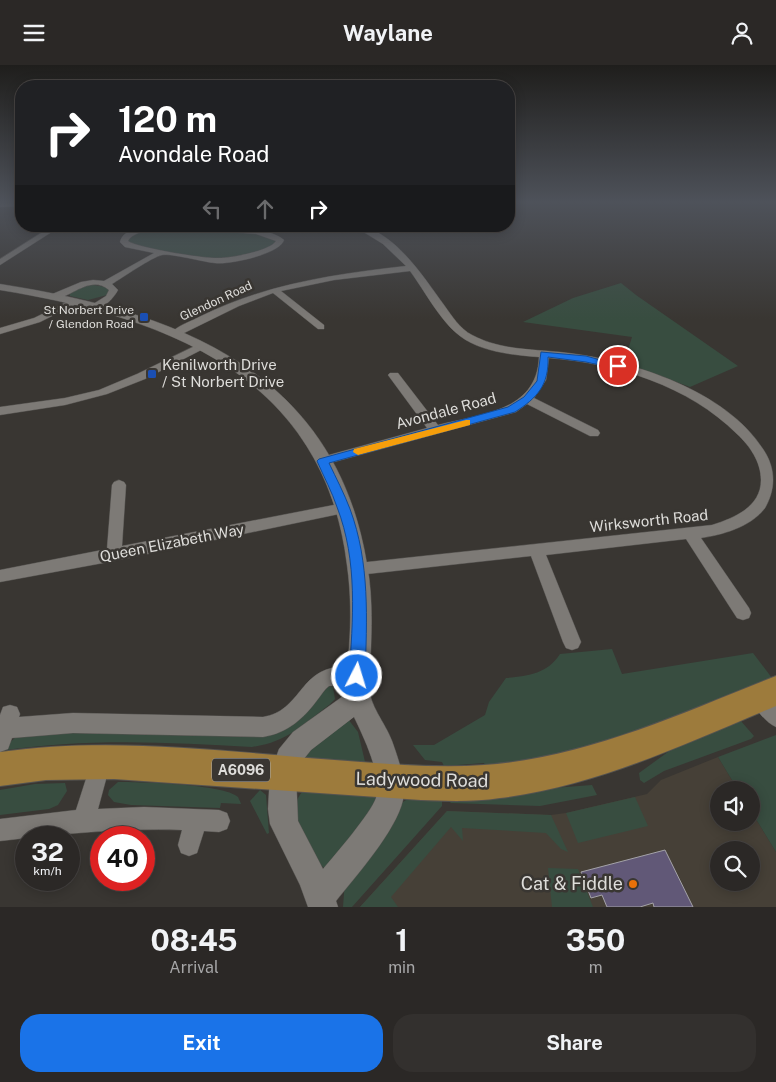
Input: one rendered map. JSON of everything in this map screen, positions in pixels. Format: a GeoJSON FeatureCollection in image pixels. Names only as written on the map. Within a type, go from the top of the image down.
{"type":"FeatureCollection","features":[{"type":"Feature","properties":{"kind":"main road","name":"Ladywood Road"},"geometry":{"type":"LineString","coordinates":[[3,737],[36,763],[101,760],[446,784],[499,781],[534,776],[598,760],[770,702]]}},
{"type":"Feature","properties":{"kind":"street"},"geometry":{"type":"LineString","coordinates":[[0,263],[35,240]]}},
{"type":"Feature","properties":{"kind":"street"},"geometry":{"type":"LineString","coordinates":[[124,240],[128,245],[161,252],[202,260],[224,261],[273,249],[279,244],[280,240]]}},
{"type":"Feature","properties":{"kind":"street","name":"Wirksworth Road"},"geometry":{"type":"LineString","coordinates":[[358,569],[536,549],[690,535],[712,531],[745,518],[765,499],[772,489],[767,470],[753,443],[731,421],[693,396],[633,370],[594,360],[497,347],[468,337],[455,326],[414,268],[391,245],[383,240]]}},
{"type":"Feature","properties":{"kind":"street"},"geometry":{"type":"LineString","coordinates":[[105,284],[161,252]]}},
{"type":"Feature","properties":{"kind":"street","name":"Glendon Road"},"geometry":{"type":"LineString","coordinates":[[176,333],[233,305],[274,290],[319,280],[414,268]]}},
{"type":"Feature","properties":{"kind":"street"},"geometry":{"type":"LineString","coordinates":[[54,297],[81,284],[105,284],[112,287],[113,293],[95,307]]}},
{"type":"Feature","properties":{"kind":"street"},"geometry":{"type":"LineString","coordinates":[[0,287],[54,297],[135,318],[176,333],[232,362],[261,383],[294,415],[323,461],[344,508],[358,569],[361,614],[357,688],[378,739],[389,781],[389,803],[322,903]]}},
{"type":"Feature","properties":{"kind":"street"},"geometry":{"type":"LineString","coordinates":[[274,290],[321,327]]}},
{"type":"Feature","properties":{"kind":"street"},"geometry":{"type":"LineString","coordinates":[[0,331],[37,320],[73,302]]}},
{"type":"Feature","properties":{"kind":"street"},"geometry":{"type":"LineString","coordinates":[[0,411],[68,401],[102,392],[152,371],[201,346]]}},
{"type":"Feature","properties":{"kind":"street","name":"Avondale Road"},"geometry":{"type":"LineString","coordinates":[[323,461],[502,413],[528,399],[541,382],[544,354]]}},
{"type":"Feature","properties":{"kind":"street"},"geometry":{"type":"LineString","coordinates":[[394,375],[435,431]]}},
{"type":"Feature","properties":{"kind":"street"},"geometry":{"type":"LineString","coordinates":[[528,399],[594,433]]}},
{"type":"Feature","properties":{"kind":"street"},"geometry":{"type":"LineString","coordinates":[[114,555],[119,485]]}},
{"type":"Feature","properties":{"kind":"street","name":"Queen Elizabeth Way"},"geometry":{"type":"LineString","coordinates":[[0,576],[114,555],[344,508]]}},
{"type":"Feature","properties":{"kind":"street"},"geometry":{"type":"LineString","coordinates":[[690,535],[743,613]]}},
{"type":"Feature","properties":{"kind":"street"},"geometry":{"type":"LineString","coordinates":[[536,549],[572,642]]}},
{"type":"Feature","properties":{"kind":"street","name":"Ladywood Road"},"geometry":{"type":"LineString","coordinates":[[3,737],[73,723],[276,726],[284,722],[295,712],[321,680],[328,678],[357,688]]}},
{"type":"Feature","properties":{"kind":"street"},"geometry":{"type":"LineString","coordinates":[[322,903],[284,824],[282,774],[288,759],[302,741],[357,688]]}},
{"type":"Feature","properties":{"kind":"street"},"geometry":{"type":"LineString","coordinates":[[84,820],[101,760]]}},
{"type":"Feature","properties":{"kind":"street"},"geometry":{"type":"LineString","coordinates":[[0,830],[84,820],[144,818],[219,821]]}},
{"type":"Feature","properties":{"kind":"street"},"geometry":{"type":"LineString","coordinates":[[189,845],[195,821]]}},
{"type":"Feature","properties":{"kind":"shaded area"},"geometry":{"type":"Polygon","coordinates":[[[718,757],[733,781],[710,781],[710,831],[760,831],[760,826],[776,852],[776,907],[360,907],[447,811],[551,815],[647,794],[661,780],[718,757]]]}},
{"type":"Feature","properties":{"kind":"green space"},"geometry":{"type":"Polygon","coordinates":[[[128,240],[277,240],[264,250],[247,256],[227,258],[183,256],[127,242],[128,240]]]}},
{"type":"Feature","properties":{"kind":"green space"},"geometry":{"type":"Polygon","coordinates":[[[621,283],[738,366],[690,387],[624,363],[632,337],[523,322],[573,298],[621,283]]]}},
{"type":"Feature","properties":{"kind":"green space"},"geometry":{"type":"Polygon","coordinates":[[[83,286],[106,287],[109,290],[107,295],[88,300],[70,296],[69,292],[83,286]]]}},
{"type":"Feature","properties":{"kind":"green space"},"geometry":{"type":"Polygon","coordinates":[[[612,649],[622,674],[753,653],[772,678],[691,714],[572,755],[487,772],[484,763],[444,766],[442,762],[425,760],[413,745],[434,745],[485,715],[489,702],[506,678],[529,675],[543,670],[555,661],[560,654],[612,649]]]}},
{"type":"Feature","properties":{"kind":"green space"},"geometry":{"type":"Polygon","coordinates":[[[329,686],[333,687],[335,699],[329,705],[293,732],[264,745],[252,747],[126,742],[63,744],[0,751],[16,737],[71,731],[281,731],[294,724],[329,686]]]}},
{"type":"Feature","properties":{"kind":"green space"},"geometry":{"type":"Polygon","coordinates":[[[348,719],[358,732],[366,766],[299,762],[300,753],[348,719]]]}},
{"type":"Feature","properties":{"kind":"green space"},"geometry":{"type":"Polygon","coordinates":[[[740,720],[754,736],[751,739],[664,771],[644,783],[640,780],[639,773],[672,749],[740,720]]]}},
{"type":"Feature","properties":{"kind":"green space"},"geometry":{"type":"Polygon","coordinates":[[[776,735],[776,852],[760,826],[760,781],[733,781],[718,757],[776,735]]]}},
{"type":"Feature","properties":{"kind":"green space"},"geometry":{"type":"Polygon","coordinates":[[[118,782],[216,789],[238,797],[241,804],[221,803],[220,808],[131,805],[114,802],[108,795],[109,790],[118,782]]]}},
{"type":"Feature","properties":{"kind":"green space"},"geometry":{"type":"Polygon","coordinates":[[[65,783],[67,791],[58,805],[49,809],[0,815],[0,790],[35,784],[65,783]]]}},
{"type":"Feature","properties":{"kind":"green space"},"geometry":{"type":"Polygon","coordinates":[[[592,785],[597,795],[540,806],[451,803],[449,801],[540,789],[592,785]]]}},
{"type":"Feature","properties":{"kind":"green space"},"geometry":{"type":"Polygon","coordinates":[[[305,789],[379,796],[377,803],[329,867],[324,868],[319,863],[298,826],[295,807],[298,798],[305,789]]]}},
{"type":"Feature","properties":{"kind":"green space"},"geometry":{"type":"Polygon","coordinates":[[[260,790],[266,795],[269,833],[267,834],[250,801],[260,790]]]}},
{"type":"Feature","properties":{"kind":"green space"},"geometry":{"type":"Polygon","coordinates":[[[411,797],[442,798],[442,806],[352,907],[343,907],[345,880],[398,805],[411,797]]]}},
{"type":"Feature","properties":{"kind":"green space"},"geometry":{"type":"Polygon","coordinates":[[[635,797],[648,826],[578,843],[566,813],[635,797]]]}},
{"type":"Feature","properties":{"kind":"green space"},"geometry":{"type":"Polygon","coordinates":[[[447,811],[551,815],[568,852],[561,849],[546,833],[462,828],[463,841],[451,827],[391,897],[398,907],[360,907],[447,811]]]}},
{"type":"Feature","properties":{"kind":"green space"},"geometry":{"type":"Polygon","coordinates":[[[548,868],[578,869],[593,907],[552,907],[548,868]]]}},
{"type":"Feature","properties":{"kind":"building","name":"Cat & Fiddle"},"geometry":{"type":"Polygon","coordinates":[[[665,850],[693,907],[654,907],[653,903],[640,907],[607,907],[602,895],[591,898],[581,872],[665,850]]]}},
{"type":"Feature","properties":{"kind":"slow traffic"},"geometry":{"type":"LineString","coordinates":[[358,452],[466,423]]}},
{"type":"Feature","properties":{"kind":"place","name":"St Norbert Drive / Glendon Road"},"geometry":{"type":"Point","coordinates":[144,317]}},
{"type":"Feature","properties":{"kind":"place","name":"Kenilworth Drive / St Norbert Drive"},"geometry":{"type":"Point","coordinates":[152,374]}},
{"type":"Feature","properties":{"kind":"place","name":"Cat & Fiddle"},"geometry":{"type":"Point","coordinates":[633,884]}},
{"type":"Feature","properties":{"kind":"route"},"geometry":{"type":"LineString","coordinates":[[357,676],[361,614],[358,569],[344,508],[323,461],[491,417],[512,409],[528,399],[541,382],[544,354],[586,359],[618,366]]}}]}
